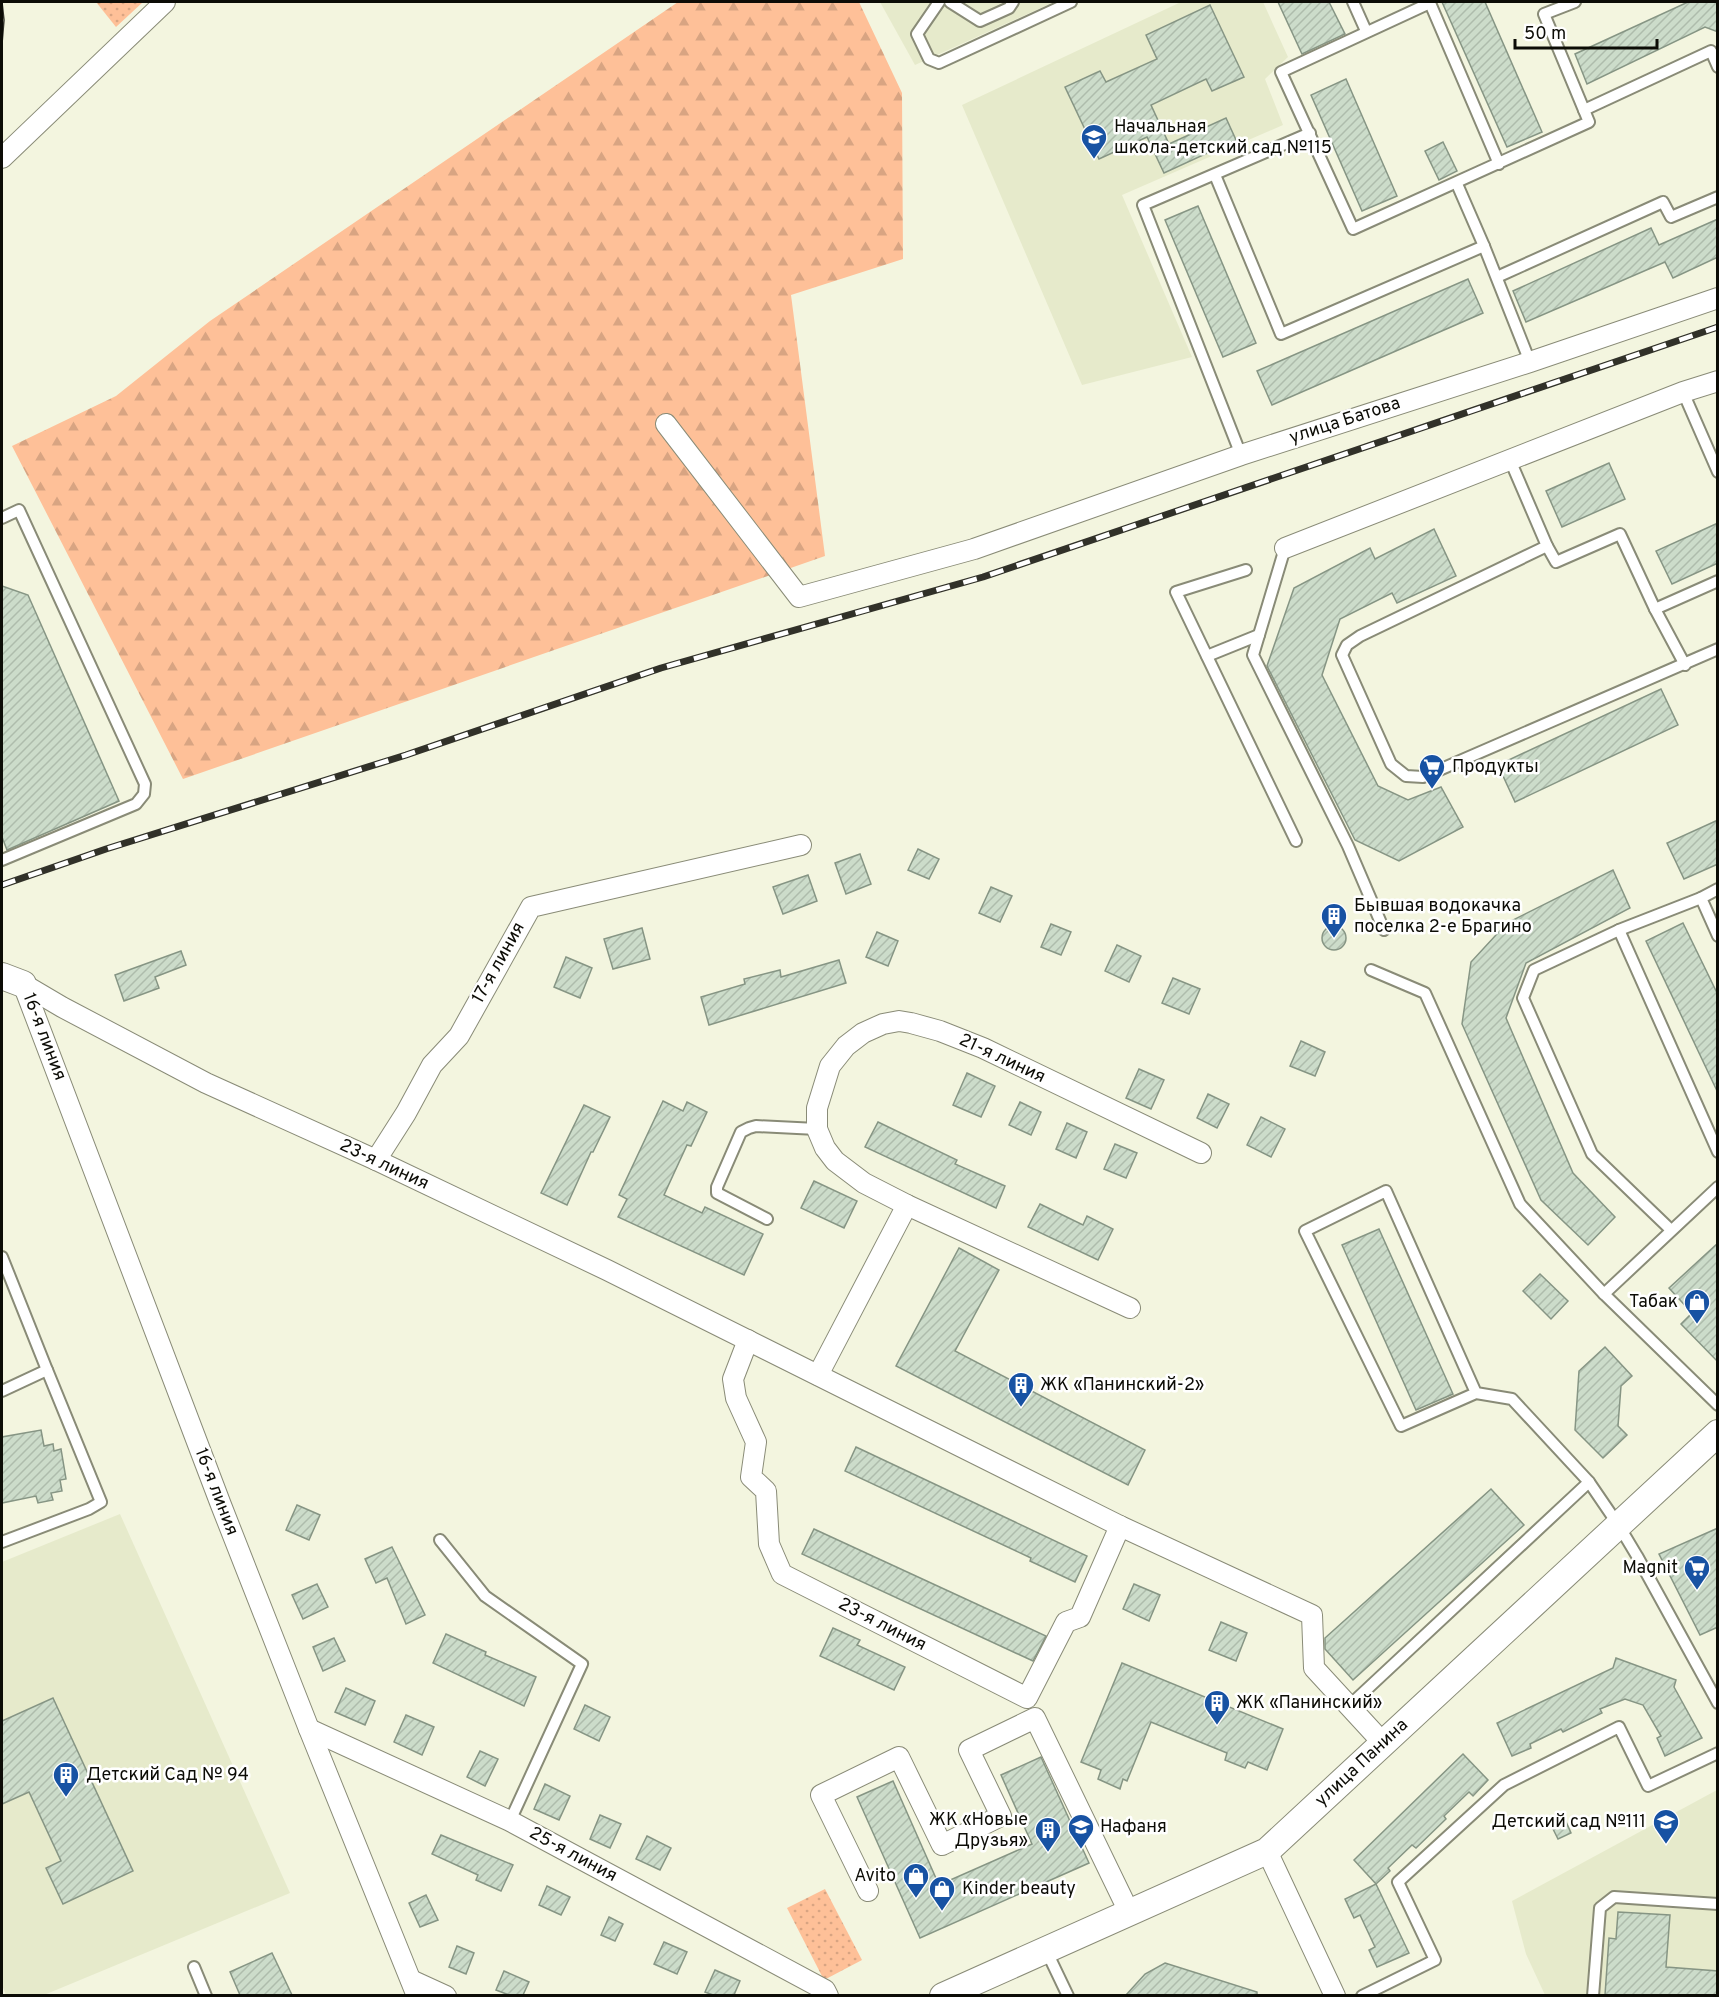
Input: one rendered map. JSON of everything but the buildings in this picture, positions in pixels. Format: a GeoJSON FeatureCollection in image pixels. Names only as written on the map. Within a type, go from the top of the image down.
{"type":"FeatureCollection","features":[{"type":"Feature","properties":{"kind":"street"},"geometry":{"type":"LineString","coordinates":[[2,158],[165,2]]}},
{"type":"Feature","properties":{"kind":"street","name":"улица Батова"},"geometry":{"type":"LineString","coordinates":[[666,424],[800,597],[975,549],[1241,455],[1530,362],[1718,298]]}},
{"type":"Feature","properties":{"kind":"street"},"geometry":{"type":"LineString","coordinates":[[1285,548],[1683,392],[1718,381]]}},
{"type":"Feature","properties":{"kind":"street","name":"17-я линия"},"geometry":{"type":"LineString","coordinates":[[376,1160],[406,1113],[432,1065],[459,1036],[531,907],[801,845]]}},
{"type":"Feature","properties":{"kind":"street","name":"23-я линия"},"geometry":{"type":"LineString","coordinates":[[12,980],[206,1083],[376,1160],[607,1270],[1120,1526],[1312,1615],[1314,1668],[1383,1743]]}},
{"type":"Feature","properties":{"kind":"street","name":"16-я линия"},"geometry":{"type":"LineString","coordinates":[[12,980],[74,1115],[184,1410],[309,1729],[414,1988]]}},
{"type":"Feature","properties":{"kind":"street","name":"21-я линия"},"geometry":{"type":"LineString","coordinates":[[818,1129],[817,1108],[830,1066],[846,1046],[863,1033],[883,1024],[899,1021],[940,1031],[983,1048],[1201,1153]]}},
{"type":"Feature","properties":{"kind":"street"},"geometry":{"type":"LineString","coordinates":[[818,1129],[825,1148],[835,1161],[864,1183],[1130,1308]]}},
{"type":"Feature","properties":{"kind":"street"},"geometry":{"type":"LineString","coordinates":[[818,1375],[907,1205]]}},
{"type":"Feature","properties":{"kind":"street","name":"23-я линия"},"geometry":{"type":"LineString","coordinates":[[748,1340],[734,1379],[736,1398],[756,1442],[751,1477],[765,1491],[769,1544],[782,1574],[1005,1687],[1027,1698],[1066,1622],[1080,1617],[1120,1526]]}},
{"type":"Feature","properties":{"kind":"street","name":"улица Панина"},"geometry":{"type":"LineString","coordinates":[[944,1995],[1267,1851],[1718,1433]]}},
{"type":"Feature","properties":{"kind":"street"},"geometry":{"type":"LineString","coordinates":[[868,1891],[821,1795],[899,1757],[942,1845],[1001,1816],[969,1750],[1035,1718],[1129,1912]]}},
{"type":"Feature","properties":{"kind":"street","name":"25-я линия"},"geometry":{"type":"LineString","coordinates":[[309,1729],[510,1821],[825,1990],[828,1995]]}},
{"type":"Feature","properties":{"kind":"street"},"geometry":{"type":"LineString","coordinates":[[1267,1851],[1335,1995]]}},
{"type":"Feature","properties":{"kind":"street"},"geometry":{"type":"LineString","coordinates":[[414,1988],[446,1995]]}},
{"type":"Feature","properties":{"kind":"lane"},"geometry":{"type":"LineString","coordinates":[[939,2],[917,34],[929,59],[939,63],[1071,2]]}},
{"type":"Feature","properties":{"kind":"lane"},"geometry":{"type":"LineString","coordinates":[[950,2],[980,21],[1009,8],[1013,2]]}},
{"type":"Feature","properties":{"kind":"lane"},"geometry":{"type":"LineString","coordinates":[[1353,2],[1366,31]]}},
{"type":"Feature","properties":{"kind":"lane"},"geometry":{"type":"LineString","coordinates":[[1499,164],[1430,3],[1281,72],[1353,230],[1457,184],[1589,122],[1544,14],[1575,2]]}},
{"type":"Feature","properties":{"kind":"lane"},"geometry":{"type":"LineString","coordinates":[[1584,110],[1711,51],[1718,67]]}},
{"type":"Feature","properties":{"kind":"lane"},"geometry":{"type":"LineString","coordinates":[[1241,455],[1143,205],[1310,133]]}},
{"type":"Feature","properties":{"kind":"lane"},"geometry":{"type":"LineString","coordinates":[[1215,175],[1281,334],[1484,246]]}},
{"type":"Feature","properties":{"kind":"lane"},"geometry":{"type":"LineString","coordinates":[[1457,184],[1530,362]]}},
{"type":"Feature","properties":{"kind":"lane"},"geometry":{"type":"LineString","coordinates":[[1497,277],[1663,202],[1671,217],[1718,197]]}},
{"type":"Feature","properties":{"kind":"lane"},"geometry":{"type":"LineString","coordinates":[[1683,392],[1718,472]]}},
{"type":"Feature","properties":{"kind":"lane"},"geometry":{"type":"LineString","coordinates":[[1510,460],[1556,562],[1620,534],[1684,665]]}},
{"type":"Feature","properties":{"kind":"lane"},"geometry":{"type":"LineString","coordinates":[[2,518],[19,510],[145,784],[144,794],[136,804],[2,860]]}},
{"type":"Feature","properties":{"kind":"lane"},"geometry":{"type":"LineString","coordinates":[[1547,546],[1359,636],[1347,645],[1341,655],[1391,764],[1406,776],[1423,777],[1718,649]]}},
{"type":"Feature","properties":{"kind":"lane"},"geometry":{"type":"LineString","coordinates":[[1285,548],[1253,655],[1348,846],[1384,930]]}},
{"type":"Feature","properties":{"kind":"lane"},"geometry":{"type":"LineString","coordinates":[[1246,570],[1176,592],[1296,841]]}},
{"type":"Feature","properties":{"kind":"lane"},"geometry":{"type":"LineString","coordinates":[[1655,609],[1718,581]]}},
{"type":"Feature","properties":{"kind":"lane"},"geometry":{"type":"LineString","coordinates":[[1207,656],[1259,635]]}},
{"type":"Feature","properties":{"kind":"lane"},"geometry":{"type":"LineString","coordinates":[[1671,1230],[1592,1154],[1523,998],[1534,970],[1619,930],[1718,890]]}},
{"type":"Feature","properties":{"kind":"lane"},"geometry":{"type":"LineString","coordinates":[[1701,898],[1718,936]]}},
{"type":"Feature","properties":{"kind":"lane"},"geometry":{"type":"LineString","coordinates":[[1619,930],[1718,1152]]}},
{"type":"Feature","properties":{"kind":"lane"},"geometry":{"type":"LineString","coordinates":[[1371,970],[1425,993],[1520,1204],[1604,1294],[1718,1405]]}},
{"type":"Feature","properties":{"kind":"lane"},"geometry":{"type":"LineString","coordinates":[[767,1219],[717,1192],[717,1187],[741,1132],[756,1126],[818,1129]]}},
{"type":"Feature","properties":{"kind":"lane"},"geometry":{"type":"LineString","coordinates":[[1604,1294],[1718,1187]]}},
{"type":"Feature","properties":{"kind":"lane"},"geometry":{"type":"LineString","coordinates":[[1476,1393],[1386,1191],[1305,1232],[1401,1426],[1476,1393],[1512,1399],[1589,1482],[1619,1526],[1718,1703]]}},
{"type":"Feature","properties":{"kind":"lane"},"geometry":{"type":"LineString","coordinates":[[2,1257],[4,1269],[101,1502],[2,1542]]}},
{"type":"Feature","properties":{"kind":"lane"},"geometry":{"type":"LineString","coordinates":[[2,1391],[47,1370]]}},
{"type":"Feature","properties":{"kind":"lane"},"geometry":{"type":"LineString","coordinates":[[1350,1705],[1589,1482]]}},
{"type":"Feature","properties":{"kind":"lane"},"geometry":{"type":"LineString","coordinates":[[440,1540],[485,1596],[582,1664],[510,1821]]}},
{"type":"Feature","properties":{"kind":"lane"},"geometry":{"type":"LineString","coordinates":[[1362,1995],[1435,1960],[1398,1882],[1504,1785],[1619,1726],[1648,1786],[1718,1753]]}},
{"type":"Feature","properties":{"kind":"lane"},"geometry":{"type":"LineString","coordinates":[[1593,1995],[1600,1908],[1614,1896],[1718,1904]]}},
{"type":"Feature","properties":{"kind":"lane"},"geometry":{"type":"LineString","coordinates":[[1046,1949],[1068,1995]]}},
{"type":"Feature","properties":{"kind":"lane"},"geometry":{"type":"LineString","coordinates":[[194,1967],[206,1995]]}},
{"type":"Feature","properties":{"kind":"shaded area"},"geometry":{"type":"Polygon","coordinates":[[[880,2],[1054,2],[915,65],[880,2]]]}},
{"type":"Feature","properties":{"kind":"shaded area","name":"Начальная школа-детский сад №115"},"geometry":{"type":"Polygon","coordinates":[[[1181,2],[1263,2],[1288,57],[1265,79],[1283,125],[1122,195],[1192,357],[1082,385],[962,105],[1181,2]]]}},
{"type":"Feature","properties":{"kind":"shaded area"},"geometry":{"type":"Polygon","coordinates":[[[120,1514],[290,1893],[44,1995],[6,1995],[2,1985],[2,1562],[120,1514]]]}},
{"type":"Feature","properties":{"kind":"shaded area","name":"Детский сад №111"},"geometry":{"type":"Polygon","coordinates":[[[1717,1790],[1717,1995],[1545,1995],[1526,1954],[1512,1901],[1717,1790]]]}},
{"type":"Feature","properties":{"kind":"green space"},"geometry":{"type":"Polygon","coordinates":[[[96,2],[143,2],[116,27],[96,2]]]}},
{"type":"Feature","properties":{"kind":"green space"},"geometry":{"type":"Polygon","coordinates":[[[678,2],[859,2],[902,93],[903,259],[791,295],[825,556],[183,779],[12,446],[116,396],[210,321],[678,2]]]}},
{"type":"Feature","properties":{"kind":"green space"},"geometry":{"type":"Polygon","coordinates":[[[825,1889],[862,1960],[824,1980],[787,1908],[825,1889]]]}},
{"type":"Feature","properties":{"kind":"tram line"},"geometry":{"type":"LineString","coordinates":[[2,2],[4,20],[2,44]]}},
{"type":"Feature","properties":{"kind":"railway"},"geometry":{"type":"LineString","coordinates":[[2,885],[106,849],[406,755],[661,668],[983,577],[1718,327]]}},
{"type":"Feature","properties":{"kind":"place","name":"Начальная школа-детский сад №115"},"geometry":{"type":"Point","coordinates":[1094,160]}},
{"type":"Feature","properties":{"kind":"place","name":"Продукты"},"geometry":{"type":"Point","coordinates":[1432,790]}},
{"type":"Feature","properties":{"kind":"place","name":"Бывшая водокачка поселка 2-е Брагино"},"geometry":{"type":"Point","coordinates":[1334,939]}},
{"type":"Feature","properties":{"kind":"place","name":"Табак"},"geometry":{"type":"Point","coordinates":[1697,1325]}},
{"type":"Feature","properties":{"kind":"place","name":"ЖК «Панинский-2»"},"geometry":{"type":"Point","coordinates":[1021,1408]}},
{"type":"Feature","properties":{"kind":"place","name":"Magnit"},"geometry":{"type":"Point","coordinates":[1697,1591]}},
{"type":"Feature","properties":{"kind":"place","name":"ЖК «Панинский»"},"geometry":{"type":"Point","coordinates":[1217,1726]}},
{"type":"Feature","properties":{"kind":"place","name":"Детский Сад № 94"},"geometry":{"type":"Point","coordinates":[66,1798]}},
{"type":"Feature","properties":{"kind":"place","name":"Детский сад №111"},"geometry":{"type":"Point","coordinates":[1666,1845]}},
{"type":"Feature","properties":{"kind":"place","name":"Нафаня"},"geometry":{"type":"Point","coordinates":[1081,1850]}},
{"type":"Feature","properties":{"kind":"place","name":"ЖК «Новые Друзья»"},"geometry":{"type":"Point","coordinates":[1048,1853]}},
{"type":"Feature","properties":{"kind":"place","name":"Avito"},"geometry":{"type":"Point","coordinates":[916,1899]}},
{"type":"Feature","properties":{"kind":"place","name":"Kinder beauty"},"geometry":{"type":"Point","coordinates":[942,1912]}}]}
